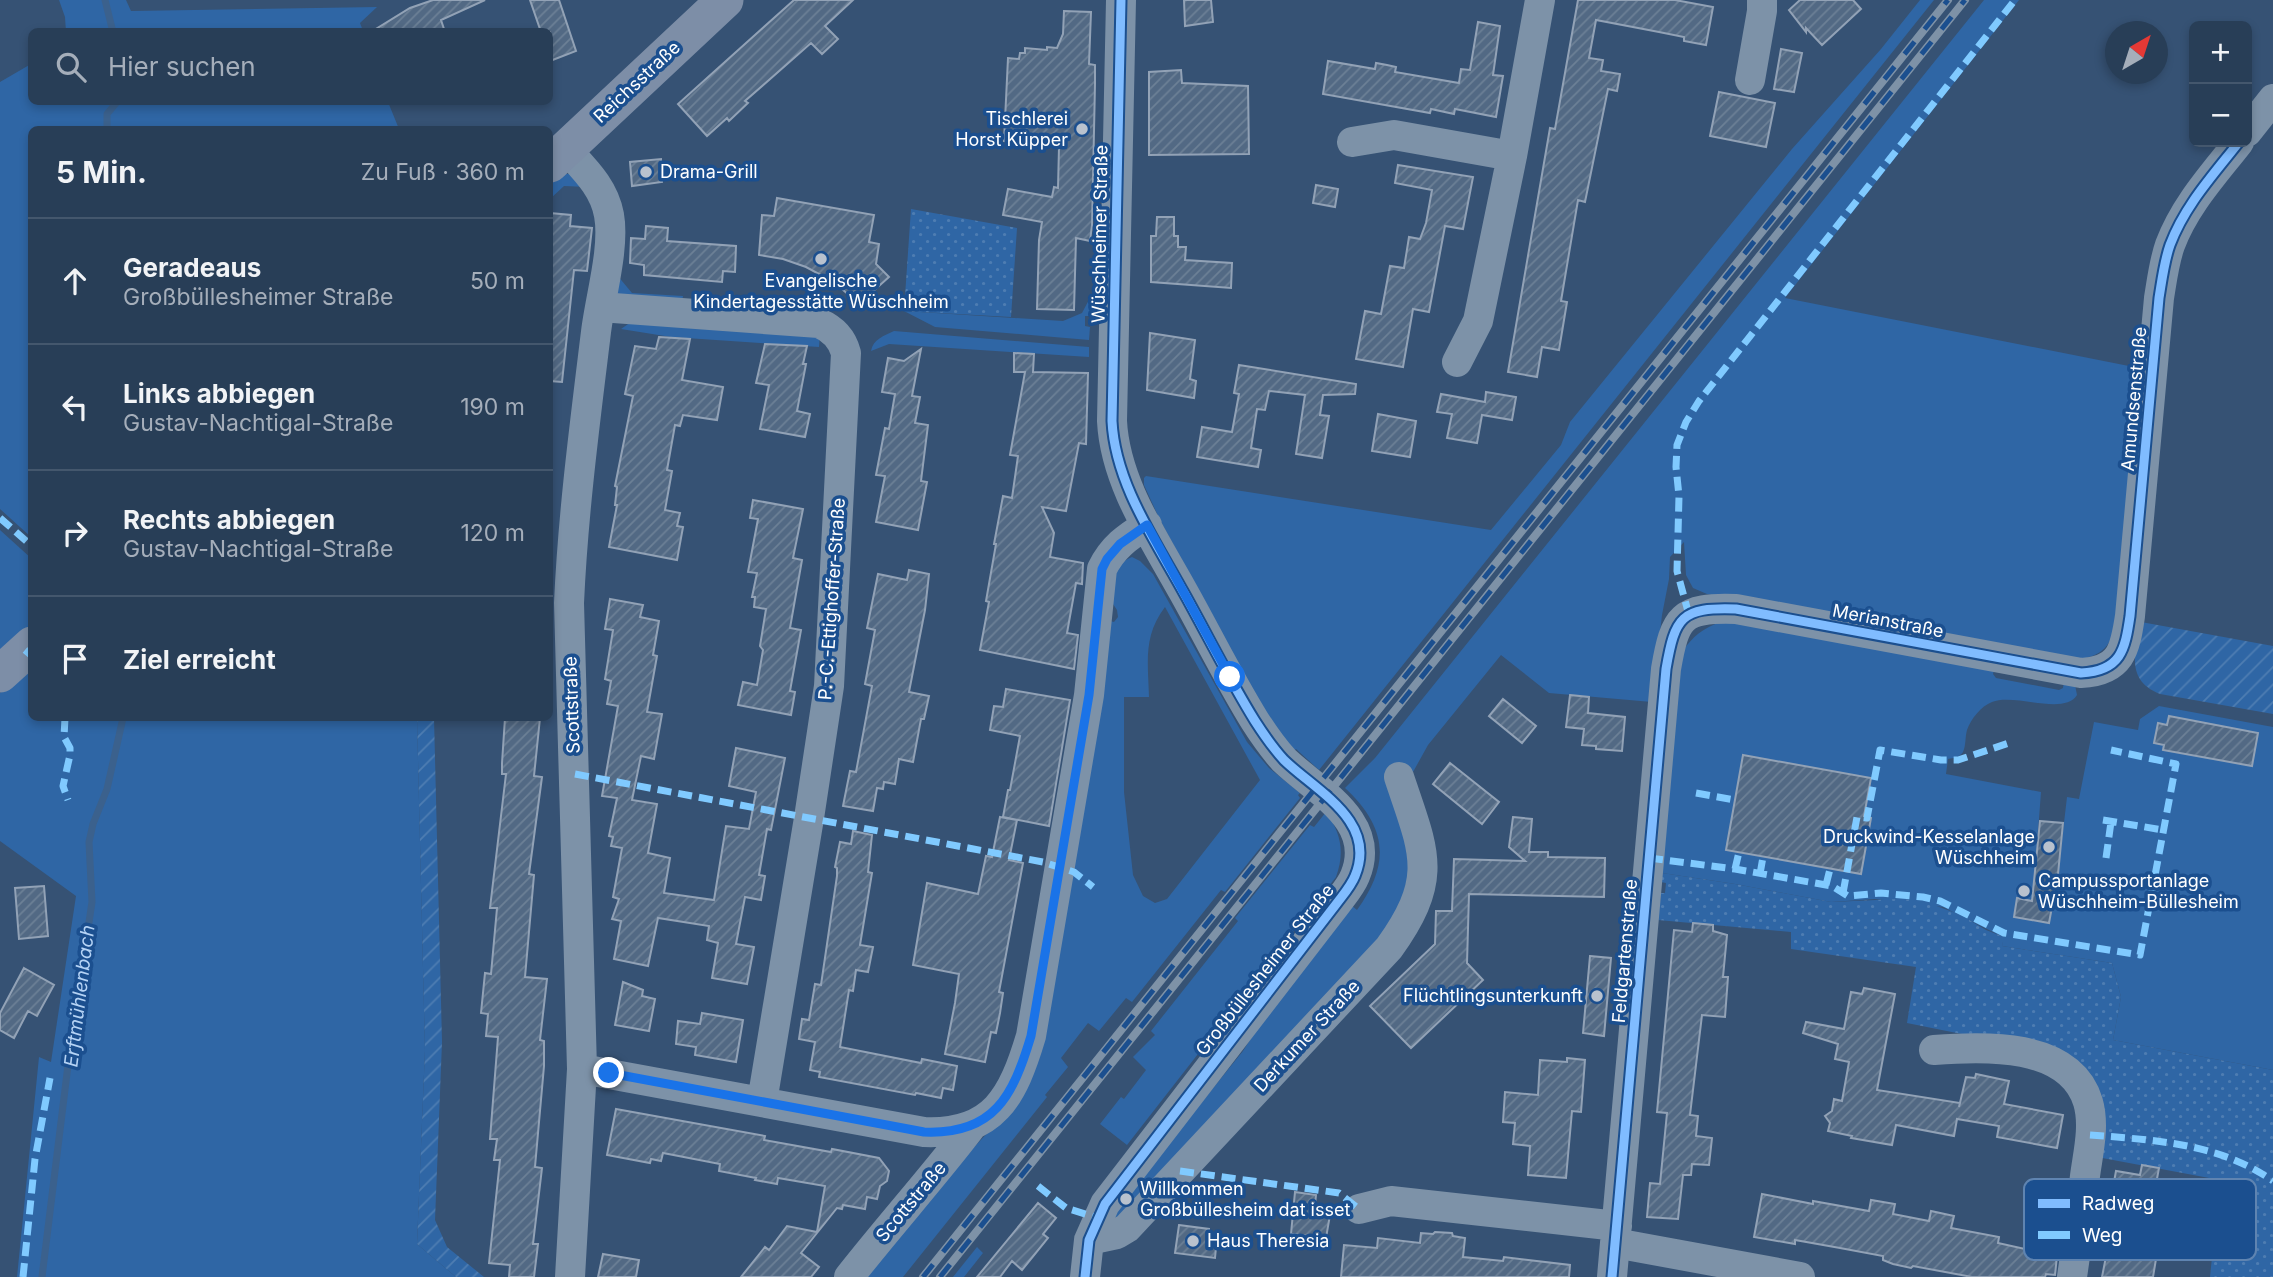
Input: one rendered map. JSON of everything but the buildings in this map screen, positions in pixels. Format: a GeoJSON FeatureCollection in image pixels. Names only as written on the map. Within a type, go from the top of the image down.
{"type":"FeatureCollection","features":[{"type":"Feature","properties":{"kind":"main road","name":"Reichsstraße"},"geometry":{"type":"LineString","coordinates":[[558,157],[725,0]]}},
{"type":"Feature","properties":{"kind":"main road"},"geometry":{"type":"LineString","coordinates":[[0,674],[28,649]]}},
{"type":"Feature","properties":{"kind":"street","name":"Wüschheimer Straße"},"geometry":{"type":"LineString","coordinates":[[1121,0],[1112,382],[1113,436],[1121,468]]}},
{"type":"Feature","properties":{"kind":"street"},"geometry":{"type":"LineString","coordinates":[[1457,362],[1478,321],[1540,0]]}},
{"type":"Feature","properties":{"kind":"street"},"geometry":{"type":"LineString","coordinates":[[1750,80],[1762,0]]}},
{"type":"Feature","properties":{"kind":"street"},"geometry":{"type":"LineString","coordinates":[[2252,126],[2273,99]]}},
{"type":"Feature","properties":{"kind":"street"},"geometry":{"type":"LineString","coordinates":[[1352,142],[1394,135],[1512,156]]}},
{"type":"Feature","properties":{"kind":"street","name":"Amundsenstraße"},"geometry":{"type":"LineString","coordinates":[[2102,671],[2116,661],[2126,643],[2164,266],[2170,246],[2186,213],[2235,147]]}},
{"type":"Feature","properties":{"kind":"street","name":"Scottstraße"},"geometry":{"type":"LineString","coordinates":[[558,157],[592,177],[609,216],[607,265],[574,526],[569,603],[582,1069],[570,1277]]}},
{"type":"Feature","properties":{"kind":"street","name":"P.-C.-Ettighoffer-Straße"},"geometry":{"type":"LineString","coordinates":[[600,307],[818,323],[827,326],[841,339],[846,352],[831,664],[809,818],[762,1102]]}},
{"type":"Feature","properties":{"kind":"street","name":"Großbüllesheimer Straße"},"geometry":{"type":"LineString","coordinates":[[1085,1277],[1089,1240],[1098,1218],[1114,1192],[1344,894],[1356,875],[1359,853],[1355,830],[1343,811],[1286,761],[1259,727],[1147,525],[1121,468]]}},
{"type":"Feature","properties":{"kind":"street"},"geometry":{"type":"LineString","coordinates":[[582,1069],[924,1132],[943,1133],[972,1126],[989,1117],[1001,1104],[1020,1069],[1028,1044],[1089,695],[1100,579],[1113,551],[1130,535],[1147,525]]}},
{"type":"Feature","properties":{"kind":"street","name":"Merianstraße"},"geometry":{"type":"LineString","coordinates":[[1675,630],[1681,621],[1697,610],[1736,609],[2081,673],[2102,671]]}},
{"type":"Feature","properties":{"kind":"street","name":"Feldgartenstraße"},"geometry":{"type":"LineString","coordinates":[[1612,1277],[1666,669],[1675,630]]}},
{"type":"Feature","properties":{"kind":"street","name":"Derkumer Straße"},"geometry":{"type":"LineString","coordinates":[[1089,1240],[1117,1234],[1127,1228],[1389,948],[1417,897],[1424,871],[1421,847],[1399,777]]}},
{"type":"Feature","properties":{"kind":"street"},"geometry":{"type":"LineString","coordinates":[[1934,1050],[1979,1046],[2022,1052],[2054,1063],[2073,1077],[2089,1104],[2090,1135],[2084,1179]]}},
{"type":"Feature","properties":{"kind":"street","name":"Scottstraße"},"geometry":{"type":"LineString","coordinates":[[849,1277],[972,1126]]}},
{"type":"Feature","properties":{"kind":"street"},"geometry":{"type":"LineString","coordinates":[[1359,1209],[1391,1201],[1616,1234],[1800,1277]]}},
{"type":"Feature","properties":{"kind":"shaded area"},"geometry":{"type":"Polygon","coordinates":[[[59,0],[126,0],[131,11],[377,7],[360,23],[362,28],[66,28],[59,0]]]}},
{"type":"Feature","properties":{"kind":"shaded area"},"geometry":{"type":"Polygon","coordinates":[[[1920,0],[1934,0],[1319,770],[1296,749],[1292,753],[1265,716],[1159,518],[1144,485],[1144,478],[1146,476],[1491,530],[1561,445],[1570,422],[1792,149],[1881,49],[1920,0]]]}},
{"type":"Feature","properties":{"kind":"shaded area"},"geometry":{"type":"Polygon","coordinates":[[[1984,0],[2019,0],[1785,298],[2144,369],[2122,615],[2105,648],[2092,656],[2070,661],[1707,594],[1693,588],[1686,575],[1684,542],[1670,557],[1652,702],[1549,693],[1501,655],[1428,745],[1408,781],[1413,868],[1394,925],[1117,1226],[1113,1212],[1243,1051],[1269,1010],[1351,905],[1357,910],[1368,893],[1375,877],[1380,846],[1369,817],[1345,788],[1375,758],[1984,0]]]}},
{"type":"Feature","properties":{"kind":"shaded area"},"geometry":{"type":"Polygon","coordinates":[[[28,66],[28,105],[389,105],[398,126],[28,126],[28,534],[0,509],[0,82],[28,66]]]}},
{"type":"Feature","properties":{"kind":"shaded area"},"geometry":{"type":"Polygon","coordinates":[[[560,174],[572,174],[587,187],[564,186],[553,196],[553,180],[560,174]]]}},
{"type":"Feature","properties":{"kind":"shaded area"},"geometry":{"type":"Polygon","coordinates":[[[911,209],[1017,228],[1011,317],[904,311],[911,209]]]}},
{"type":"Feature","properties":{"kind":"shaded area"},"geometry":{"type":"Polygon","coordinates":[[[617,275],[632,293],[683,296],[682,303],[618,295],[617,275]]]}},
{"type":"Feature","properties":{"kind":"shaded area"},"geometry":{"type":"Polygon","coordinates":[[[1091,296],[1090,316],[1085,316],[1085,326],[1090,327],[1089,340],[935,327],[904,311],[1063,321],[1082,313],[1091,296]]]}},
{"type":"Feature","properties":{"kind":"shaded area"},"geometry":{"type":"Polygon","coordinates":[[[631,322],[820,334],[819,347],[671,337],[621,329],[631,322]]]}},
{"type":"Feature","properties":{"kind":"shaded area"},"geometry":{"type":"Polygon","coordinates":[[[894,331],[1089,347],[1089,357],[889,344],[871,351],[877,341],[894,331]]]}},
{"type":"Feature","properties":{"kind":"shaded area"},"geometry":{"type":"Polygon","coordinates":[[[0,530],[28,555],[28,629],[0,655],[0,530]]]}},
{"type":"Feature","properties":{"kind":"shaded area"},"geometry":{"type":"Polygon","coordinates":[[[1132,557],[1140,561],[1153,574],[1247,742],[1269,768],[1300,793],[1300,798],[1225,892],[1221,890],[1132,1002],[1126,998],[1099,1031],[1088,1023],[1061,1058],[1068,1067],[1045,1095],[1047,1097],[903,1277],[861,1277],[909,1216],[1012,1107],[1110,621],[1114,622],[1118,617],[1111,601],[1113,581],[1117,570],[1132,557]],[[1165,607],[1153,628],[1148,650],[1149,697],[1124,697],[1124,792],[1133,875],[1143,896],[1155,903],[1167,899],[1260,780],[1165,607]]]}},
{"type":"Feature","properties":{"kind":"shaded area","name":"Campussportanlage Wüschheim-Büllesheim"},"geometry":{"type":"Polygon","coordinates":[[[1721,622],[1995,667],[1993,674],[1996,678],[2059,690],[2063,688],[2064,680],[2075,685],[2077,695],[2071,701],[2061,704],[2002,700],[1988,704],[1977,713],[1969,726],[1963,752],[1948,759],[1946,774],[2041,792],[2035,872],[2058,874],[2067,797],[2079,799],[2094,722],[2138,730],[2140,719],[2159,706],[2273,727],[2273,1070],[2113,1040],[2121,997],[2112,963],[2002,946],[2003,937],[1943,907],[1875,899],[1831,902],[1662,873],[1682,652],[1699,633],[1721,622]]]}},
{"type":"Feature","properties":{"kind":"shaded area"},"geometry":{"type":"Polygon","coordinates":[[[2141,622],[2273,646],[2273,714],[2160,694],[2149,688],[2141,681],[2135,664],[2141,622]]]}},
{"type":"Feature","properties":{"kind":"shaded area"},"geometry":{"type":"Polygon","coordinates":[[[28,667],[28,721],[417,721],[425,1050],[417,1244],[456,1277],[17,1277],[39,1057],[51,1062],[76,896],[0,841],[0,693],[28,667]]]}},
{"type":"Feature","properties":{"kind":"shaded area"},"geometry":{"type":"Polygon","coordinates":[[[417,721],[434,721],[442,1042],[435,1220],[447,1247],[484,1277],[456,1277],[417,1244],[425,1050],[417,721]]]}},
{"type":"Feature","properties":{"kind":"shaded area"},"geometry":{"type":"Polygon","coordinates":[[[1326,812],[1340,843],[1336,877],[1127,1145],[1100,1124],[1146,1070],[1133,1057],[1155,1035],[1151,1031],[1238,921],[1235,918],[1310,825],[1314,827],[1326,812]]]}},
{"type":"Feature","properties":{"kind":"shaded area"},"geometry":{"type":"Polygon","coordinates":[[[1662,873],[1831,902],[1899,899],[1923,901],[1961,915],[2004,937],[2002,946],[2112,963],[2121,997],[2113,1040],[2273,1070],[2273,1277],[2210,1277],[2212,1260],[2256,1260],[2256,1179],[2215,1179],[2097,1157],[2099,1131],[2047,1051],[1907,1023],[1916,967],[1791,949],[1791,932],[1658,920],[1661,893],[1665,893],[1666,883],[1661,882],[1662,873]]]}},
{"type":"Feature","properties":{"kind":"shaded area"},"geometry":{"type":"Polygon","coordinates":[[[977,1247],[983,1253],[964,1277],[953,1277],[977,1247]]]}},
{"type":"Feature","properties":{"kind":"waterway","name":"Erftmühlenbach"},"geometry":{"type":"LineString","coordinates":[[105,0],[112,28]]}},
{"type":"Feature","properties":{"kind":"waterway","name":"Erftmühlenbach"},"geometry":{"type":"LineString","coordinates":[[107,126],[107,114],[114,105]]}},
{"type":"Feature","properties":{"kind":"waterway","name":"Erftmühlenbach"},"geometry":{"type":"LineString","coordinates":[[42,1277],[69,1057],[92,902],[89,842],[107,789],[122,721]]}},
{"type":"Feature","properties":{"kind":"railway"},"geometry":{"type":"LineString","coordinates":[[923,1277],[1948,0]]}},
{"type":"Feature","properties":{"kind":"railway"},"geometry":{"type":"LineString","coordinates":[[940,1277],[1965,0]]}},
{"type":"Feature","properties":{"kind":"marked path"},"geometry":{"type":"LineString","coordinates":[[1689,615],[1677,571],[1677,445],[1686,422],[1699,401],[2015,0]]}},
{"type":"Feature","properties":{"kind":"marked path"},"geometry":{"type":"LineString","coordinates":[[0,518],[28,542]]}},
{"type":"Feature","properties":{"kind":"marked path"},"geometry":{"type":"LineString","coordinates":[[65,721],[64,737],[70,748],[70,755],[63,786],[68,800]]}},
{"type":"Feature","properties":{"kind":"marked path"},"geometry":{"type":"LineString","coordinates":[[1843,893],[1857,817],[1867,818],[1880,750],[1941,760],[1958,760],[2012,742]]}},
{"type":"Feature","properties":{"kind":"marked path"},"geometry":{"type":"LineString","coordinates":[[1649,858],[1735,869],[1832,886],[1848,896],[1881,893],[1923,897],[1940,901],[2004,933],[2140,955],[2176,764],[2111,750]]}},
{"type":"Feature","properties":{"kind":"marked path"},"geometry":{"type":"LineString","coordinates":[[575,774],[1043,862],[1074,872],[1093,887]]}},
{"type":"Feature","properties":{"kind":"marked path"},"geometry":{"type":"LineString","coordinates":[[1696,793],[1735,800]]}},
{"type":"Feature","properties":{"kind":"marked path"},"geometry":{"type":"LineString","coordinates":[[2103,820],[2163,830]]}},
{"type":"Feature","properties":{"kind":"marked path"},"geometry":{"type":"LineString","coordinates":[[2106,858],[2111,822]]}},
{"type":"Feature","properties":{"kind":"marked path"},"geometry":{"type":"LineString","coordinates":[[1735,869],[1739,852]]}},
{"type":"Feature","properties":{"kind":"marked path"},"geometry":{"type":"LineString","coordinates":[[1760,874],[1763,857]]}},
{"type":"Feature","properties":{"kind":"marked path"},"geometry":{"type":"LineString","coordinates":[[1826,885],[1830,869]]}},
{"type":"Feature","properties":{"kind":"marked path"},"geometry":{"type":"LineString","coordinates":[[23,1277],[35,1159],[50,1078]]}},
{"type":"Feature","properties":{"kind":"marked path"},"geometry":{"type":"LineString","coordinates":[[2090,1135],[2162,1142],[2208,1151],[2231,1158],[2273,1181]]}},
{"type":"Feature","properties":{"kind":"marked path"},"geometry":{"type":"LineString","coordinates":[[1180,1171],[1339,1193],[1359,1209]]}},
{"type":"Feature","properties":{"kind":"marked path"},"geometry":{"type":"LineString","coordinates":[[1038,1186],[1066,1208],[1098,1218]]}},
{"type":"Feature","properties":{"kind":"cycle path"},"geometry":{"type":"LineString","coordinates":[[1085,1277],[1089,1240],[1105,1204],[1347,890],[1355,876],[1360,856],[1358,839],[1351,823],[1327,796],[1284,760],[1255,721],[1149,532],[1120,467],[1112,421],[1121,0]]}},
{"type":"Feature","properties":{"kind":"cycle path"},"geometry":{"type":"LineString","coordinates":[[1612,1277],[1666,669],[1678,627],[1692,613],[1736,609],[2081,673],[2105,668],[2113,663],[2123,648],[2130,616],[2159,298],[2166,258],[2176,230],[2192,203],[2235,147]]}},
{"type":"Feature","properties":{"kind":"place","name":"Tischlerei Horst Küpper"},"geometry":{"type":"Point","coordinates":[1082,129]}},
{"type":"Feature","properties":{"kind":"place","name":"Drama-Grill"},"geometry":{"type":"Point","coordinates":[646,172]}},
{"type":"Feature","properties":{"kind":"place","name":"Evangelische Kindertagesstätte Wüschheim"},"geometry":{"type":"Point","coordinates":[821,259]}},
{"type":"Feature","properties":{"kind":"place","name":"Druckwind-Kesselanlage Wüschheim"},"geometry":{"type":"Point","coordinates":[2049,847]}},
{"type":"Feature","properties":{"kind":"place","name":"Campussportanlage Wüschheim-Büllesheim"},"geometry":{"type":"Point","coordinates":[2024,891]}},
{"type":"Feature","properties":{"kind":"place","name":"Flüchtlingsunterkunft"},"geometry":{"type":"Point","coordinates":[1597,996]}},
{"type":"Feature","properties":{"kind":"place","name":"Willkommen Großbüllesheim dat isset"},"geometry":{"type":"Point","coordinates":[1126,1199]}},
{"type":"Feature","properties":{"kind":"place","name":"Haus Theresia"},"geometry":{"type":"Point","coordinates":[1193,1241]}},
{"type":"Feature","properties":{"kind":"route"},"geometry":{"type":"LineString","coordinates":[[609,1073],[924,1132],[958,1131],[989,1117],[1010,1089],[1031,1036],[1058,866],[1083,735],[1096,641],[1100,579],[1107,559],[1130,535],[1147,525],[1230,677]]}}]}
